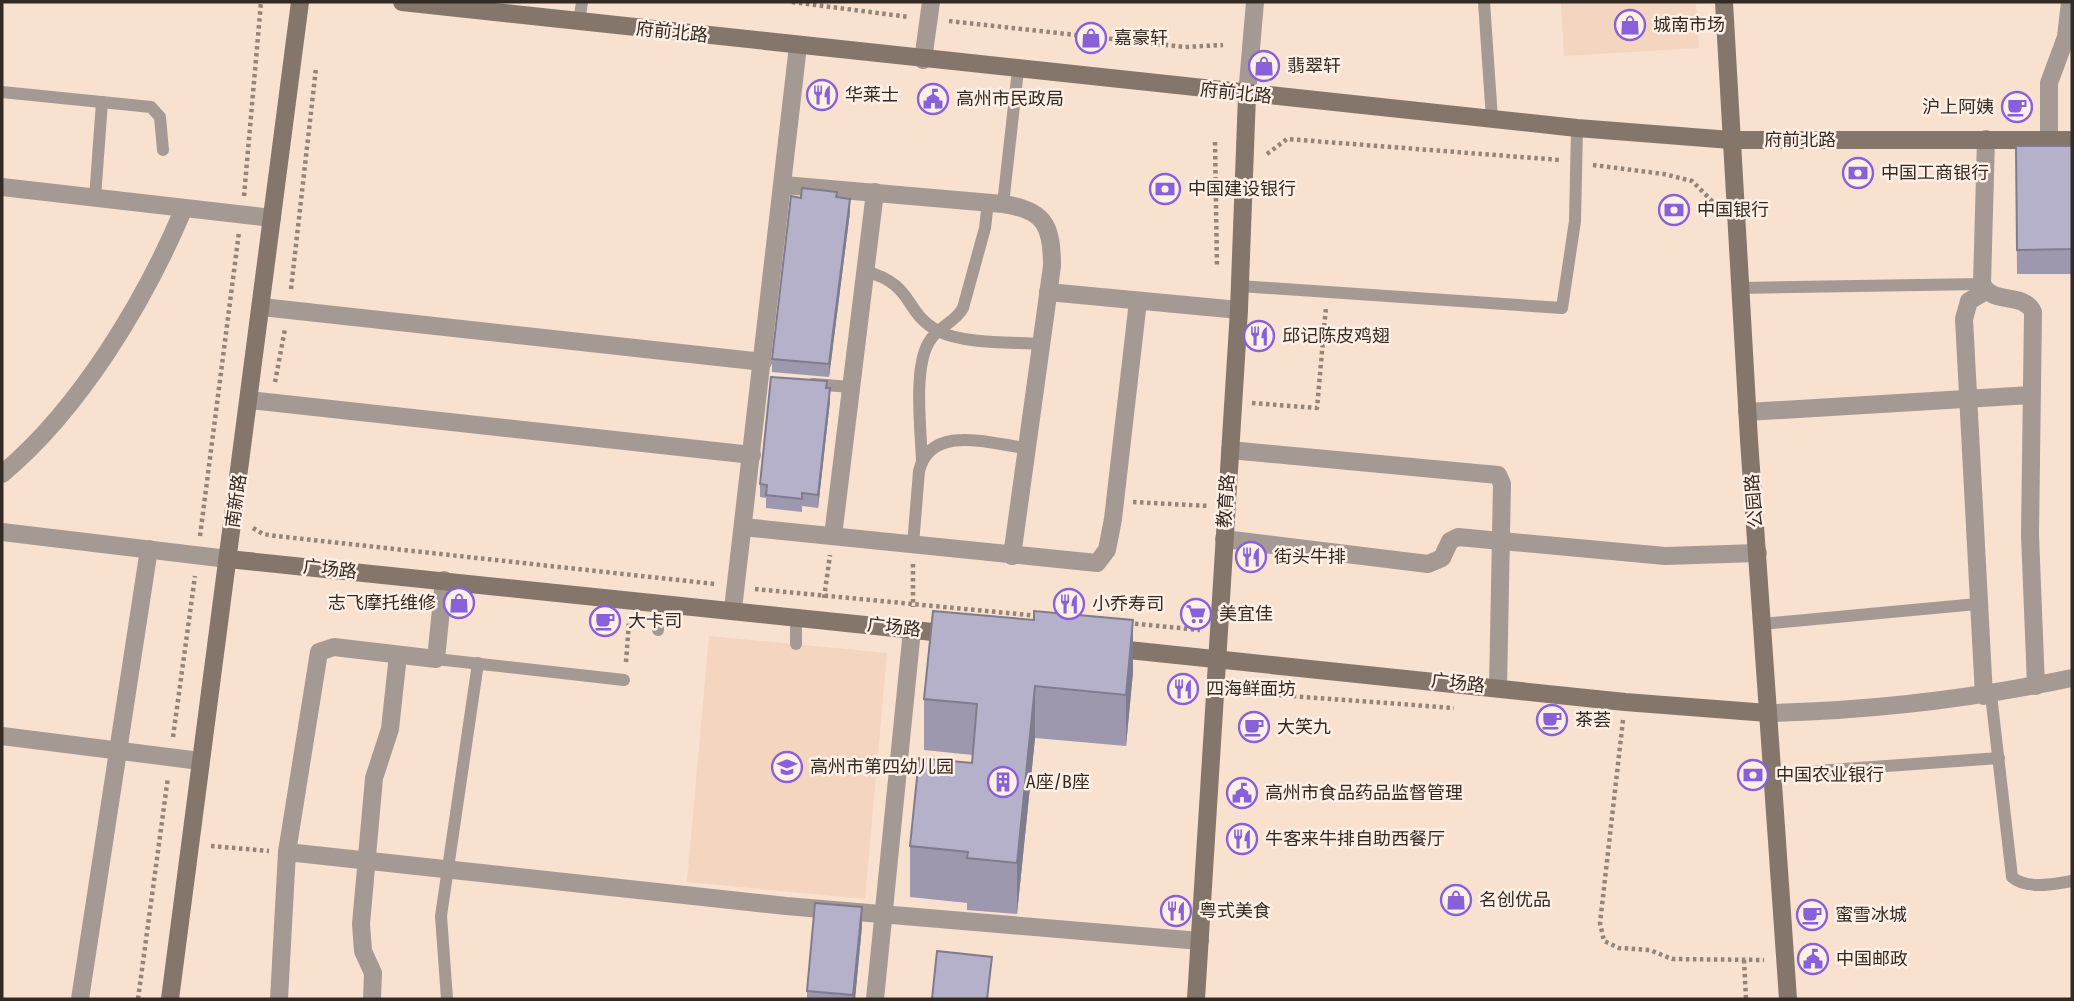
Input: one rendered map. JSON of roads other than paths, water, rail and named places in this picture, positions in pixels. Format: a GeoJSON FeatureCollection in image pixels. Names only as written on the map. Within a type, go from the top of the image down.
{"type":"FeatureCollection","features":[{"type":"Feature","properties":{"kind":"street","name":"南新路"},"geometry":{"type":"LineString","coordinates":[[170,999],[300,2]]}},
{"type":"Feature","properties":{"kind":"street","name":"府前北路"},"geometry":{"type":"LineString","coordinates":[[402,2],[1248,95],[1577,128],[1731,140],[2072,140]]}},
{"type":"Feature","properties":{"kind":"street","name":"教育路"},"geometry":{"type":"LineString","coordinates":[[1196,999],[1225,506],[1234,402],[1248,95],[1255,2]]}},
{"type":"Feature","properties":{"kind":"street","name":"公园路"},"geometry":{"type":"LineString","coordinates":[[1724,2],[1747,412],[1788,999]]}},
{"type":"Feature","properties":{"kind":"street"},"geometry":{"type":"LineString","coordinates":[[2049,139],[2049,83],[2066,37],[2070,2]]}},
{"type":"Feature","properties":{"kind":"street"},"geometry":{"type":"LineString","coordinates":[[923,60],[930,10]]}},
{"type":"Feature","properties":{"kind":"street"},"geometry":{"type":"LineString","coordinates":[[733,609],[752,455],[767,380],[763,362],[798,46]]}},
{"type":"Feature","properties":{"kind":"street"},"geometry":{"type":"LineString","coordinates":[[1986,139],[1984,287],[1969,301],[1965,311],[1966,398],[1977,604],[1987,695]]}},
{"type":"Feature","properties":{"kind":"street"},"geometry":{"type":"LineString","coordinates":[[784,185],[1028,208],[1048,228],[1052,253],[1048,292],[1012,555]]}},
{"type":"Feature","properties":{"kind":"street"},"geometry":{"type":"LineString","coordinates":[[2,187],[272,218]]}},
{"type":"Feature","properties":{"kind":"street"},"geometry":{"type":"LineString","coordinates":[[833,537],[875,192]]}},
{"type":"Feature","properties":{"kind":"street"},"geometry":{"type":"LineString","coordinates":[[2,474],[31,450],[100,359],[163,257],[184,208]]}},
{"type":"Feature","properties":{"kind":"street"},"geometry":{"type":"LineString","coordinates":[[1984,287],[2003,299],[2024,302],[2032,310],[2030,535],[2036,686]]}},
{"type":"Feature","properties":{"kind":"street"},"geometry":{"type":"LineString","coordinates":[[1048,292],[1239,310]]}},
{"type":"Feature","properties":{"kind":"street"},"geometry":{"type":"LineString","coordinates":[[743,527],[1097,563],[1107,550],[1115,502],[1139,301]]}},
{"type":"Feature","properties":{"kind":"street"},"geometry":{"type":"LineString","coordinates":[[262,307],[763,362]]}},
{"type":"Feature","properties":{"kind":"street"},"geometry":{"type":"LineString","coordinates":[[1747,412],[2031,396]]}},
{"type":"Feature","properties":{"kind":"street"},"geometry":{"type":"LineString","coordinates":[[250,400],[752,455]]}},
{"type":"Feature","properties":{"kind":"street"},"geometry":{"type":"LineString","coordinates":[[1230,450],[1498,475],[1502,484],[1498,688]]}},
{"type":"Feature","properties":{"kind":"street"},"geometry":{"type":"LineString","coordinates":[[2,532],[228,559]]}},
{"type":"Feature","properties":{"kind":"street"},"geometry":{"type":"LineString","coordinates":[[1224,539],[1428,564],[1442,558],[1454,537],[1665,556],[1758,553]]}},
{"type":"Feature","properties":{"kind":"street"},"geometry":{"type":"LineString","coordinates":[[80,999],[149,549]]}},
{"type":"Feature","properties":{"kind":"street","name":"广场路"},"geometry":{"type":"LineString","coordinates":[[228,559],[966,635]]}},
{"type":"Feature","properties":{"kind":"street"},"geometry":{"type":"LineString","coordinates":[[279,999],[287,852],[318,652],[334,647],[436,659],[444,580]]}},
{"type":"Feature","properties":{"kind":"street"},"geometry":{"type":"LineString","coordinates":[[875,999],[912,630]]}},
{"type":"Feature","properties":{"kind":"street","name":"广场路"},"geometry":{"type":"LineString","coordinates":[[1089,646],[1217,657],[1625,702],[1769,713]]}},
{"type":"Feature","properties":{"kind":"street"},"geometry":{"type":"LineString","coordinates":[[372,999],[373,973],[363,951],[361,924],[374,778],[390,729],[398,655]]}},
{"type":"Feature","properties":{"kind":"street"},"geometry":{"type":"LineString","coordinates":[[1769,713],[1827,712],[1987,695],[2072,678]]}},
{"type":"Feature","properties":{"kind":"street"},"geometry":{"type":"LineString","coordinates":[[2,736],[200,761]]}},
{"type":"Feature","properties":{"kind":"street"},"geometry":{"type":"LineString","coordinates":[[287,852],[883,914],[1200,942]]}},
{"type":"Feature","properties":{"kind":"lane"},"geometry":{"type":"LineString","coordinates":[[579,22],[582,2]]}},
{"type":"Feature","properties":{"kind":"lane"},"geometry":{"type":"LineString","coordinates":[[1484,2],[1492,119]]}},
{"type":"Feature","properties":{"kind":"lane"},"geometry":{"type":"LineString","coordinates":[[913,545],[922,462],[921,383],[924,360],[930,338],[958,317],[963,308],[985,228],[995,203],[1018,70]]}},
{"type":"Feature","properties":{"kind":"lane"},"geometry":{"type":"LineString","coordinates":[[2,92],[151,107],[158,112],[163,129],[163,150]]}},
{"type":"Feature","properties":{"kind":"lane"},"geometry":{"type":"LineString","coordinates":[[95,198],[102,102]]}},
{"type":"Feature","properties":{"kind":"lane"},"geometry":{"type":"LineString","coordinates":[[1240,286],[1562,307],[1575,222],[1577,128]]}},
{"type":"Feature","properties":{"kind":"lane"},"geometry":{"type":"LineString","coordinates":[[865,271],[887,277],[902,289],[919,315],[939,331],[955,337],[1041,344]]}},
{"type":"Feature","properties":{"kind":"lane"},"geometry":{"type":"LineString","coordinates":[[1740,288],[1984,287]]}},
{"type":"Feature","properties":{"kind":"lane"},"geometry":{"type":"LineString","coordinates":[[799,383],[851,387]]}},
{"type":"Feature","properties":{"kind":"lane"},"geometry":{"type":"LineString","coordinates":[[922,462],[935,445],[954,440],[1026,448]]}},
{"type":"Feature","properties":{"kind":"lane"},"geometry":{"type":"LineString","coordinates":[[658,630],[659,604]]}},
{"type":"Feature","properties":{"kind":"lane"},"geometry":{"type":"LineString","coordinates":[[1762,624],[1977,604]]}},
{"type":"Feature","properties":{"kind":"lane"},"geometry":{"type":"LineString","coordinates":[[796,616],[796,644]]}},
{"type":"Feature","properties":{"kind":"lane"},"geometry":{"type":"LineString","coordinates":[[436,659],[624,680]]}},
{"type":"Feature","properties":{"kind":"lane"},"geometry":{"type":"LineString","coordinates":[[447,999],[440,934],[478,663]]}},
{"type":"Feature","properties":{"kind":"lane"},"geometry":{"type":"LineString","coordinates":[[1987,695],[1998,758],[2012,877],[2018,882],[2035,885],[2072,881]]}},
{"type":"Feature","properties":{"kind":"lane"},"geometry":{"type":"LineString","coordinates":[[1774,774],[1998,758]]}},
{"type":"Feature","properties":{"kind":"place","name":"城南市场"},"geometry":{"type":"Point","coordinates":[1630,25]}},
{"type":"Feature","properties":{"kind":"place","name":"嘉豪轩"},"geometry":{"type":"Point","coordinates":[1091,38]}},
{"type":"Feature","properties":{"kind":"place","name":"翡翠轩"},"geometry":{"type":"Point","coordinates":[1264,66]}},
{"type":"Feature","properties":{"kind":"place","name":"华莱士"},"geometry":{"type":"Point","coordinates":[822,95]}},
{"type":"Feature","properties":{"kind":"place","name":"高州市民政局"},"geometry":{"type":"Point","coordinates":[933,99]}},
{"type":"Feature","properties":{"kind":"place","name":"沪上阿姨"},"geometry":{"type":"Point","coordinates":[2017,107]}},
{"type":"Feature","properties":{"kind":"place","name":"中国工商银行"},"geometry":{"type":"Point","coordinates":[1858,173]}},
{"type":"Feature","properties":{"kind":"place","name":"中国建设银行"},"geometry":{"type":"Point","coordinates":[1165,189]}},
{"type":"Feature","properties":{"kind":"place","name":"中国银行"},"geometry":{"type":"Point","coordinates":[1674,210]}},
{"type":"Feature","properties":{"kind":"place","name":"邱记陈皮鸡翅"},"geometry":{"type":"Point","coordinates":[1259,336]}},
{"type":"Feature","properties":{"kind":"place","name":"街头牛排"},"geometry":{"type":"Point","coordinates":[1251,557]}},
{"type":"Feature","properties":{"kind":"place","name":"志飞摩托维修"},"geometry":{"type":"Point","coordinates":[459,603]}},
{"type":"Feature","properties":{"kind":"place","name":"小乔寿司"},"geometry":{"type":"Point","coordinates":[1069,604]}},
{"type":"Feature","properties":{"kind":"place","name":"美宜佳"},"geometry":{"type":"Point","coordinates":[1196,614]}},
{"type":"Feature","properties":{"kind":"place","name":"大卡司"},"geometry":{"type":"Point","coordinates":[605,621]}},
{"type":"Feature","properties":{"kind":"place","name":"四海鲜面坊"},"geometry":{"type":"Point","coordinates":[1183,689]}},
{"type":"Feature","properties":{"kind":"place","name":"茶荟"},"geometry":{"type":"Point","coordinates":[1552,720]}},
{"type":"Feature","properties":{"kind":"place","name":"大笑九"},"geometry":{"type":"Point","coordinates":[1254,727]}},
{"type":"Feature","properties":{"kind":"place","name":"高州市第四幼儿园"},"geometry":{"type":"Point","coordinates":[787,767]}},
{"type":"Feature","properties":{"kind":"place","name":"中国农业银行"},"geometry":{"type":"Point","coordinates":[1753,775]}},
{"type":"Feature","properties":{"kind":"place","name":"A座/B座"},"geometry":{"type":"Point","coordinates":[1003,782]}},
{"type":"Feature","properties":{"kind":"place","name":"高州市食品药品监督管理"},"geometry":{"type":"Point","coordinates":[1242,793]}},
{"type":"Feature","properties":{"kind":"place","name":"牛客来牛排自助西餐厅"},"geometry":{"type":"Point","coordinates":[1242,839]}},
{"type":"Feature","properties":{"kind":"place","name":"名创优品"},"geometry":{"type":"Point","coordinates":[1456,900]}},
{"type":"Feature","properties":{"kind":"place","name":"粤式美食"},"geometry":{"type":"Point","coordinates":[1176,911]}},
{"type":"Feature","properties":{"kind":"place","name":"蜜雪冰城"},"geometry":{"type":"Point","coordinates":[1812,915]}},
{"type":"Feature","properties":{"kind":"place","name":"中国邮政"},"geometry":{"type":"Point","coordinates":[1813,959]}}]}
